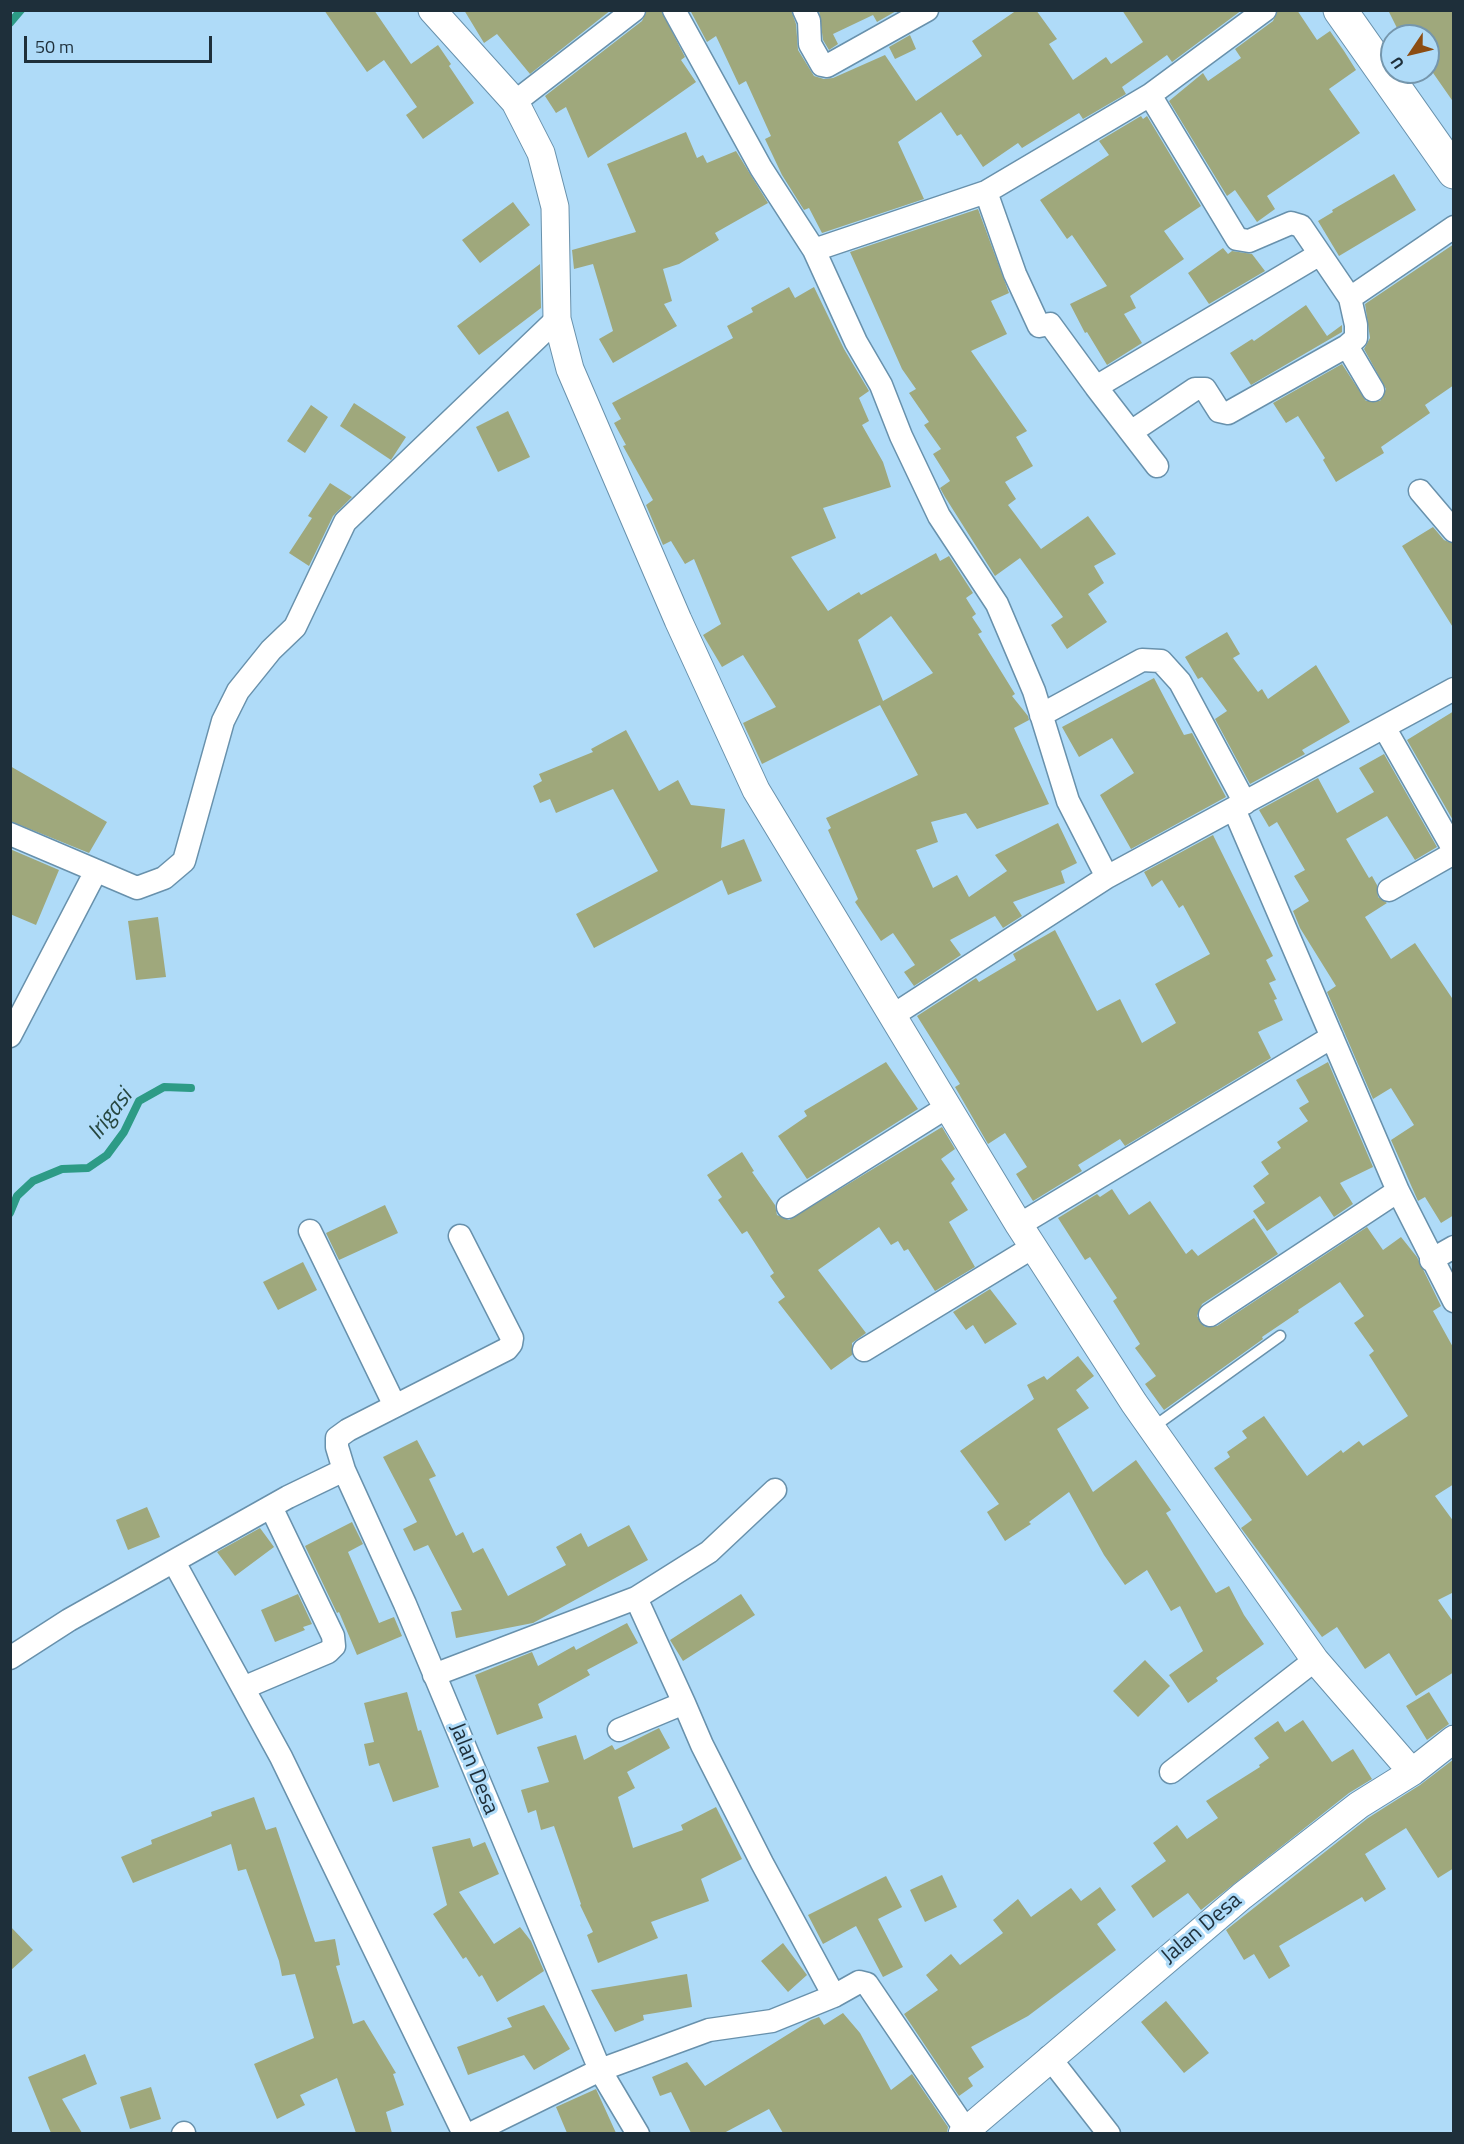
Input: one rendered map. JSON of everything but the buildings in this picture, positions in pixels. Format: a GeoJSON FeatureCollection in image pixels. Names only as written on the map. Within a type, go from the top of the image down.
{"type":"FeatureCollection","features":[{"type":"Feature","properties":{"kind":"main road"},"geometry":{"type":"LineString","coordinates":[[1340,10],[1454,172]]}},
{"type":"Feature","properties":{"kind":"street"},"geometry":{"type":"LineString","coordinates":[[432,10],[515,102],[541,153],[555,207],[557,319],[570,369],[720,715],[756,790],[1026,1236],[1152,1428],[1315,1660],[1412,1772]]}},
{"type":"Feature","properties":{"kind":"street"},"geometry":{"type":"LineString","coordinates":[[515,102],[634,10]]}},
{"type":"Feature","properties":{"kind":"street"},"geometry":{"type":"LineString","coordinates":[[674,10],[761,168],[814,250],[856,342],[881,385],[901,436],[939,516],[997,604],[1041,715],[1068,801],[1107,877]]}},
{"type":"Feature","properties":{"kind":"street"},"geometry":{"type":"LineString","coordinates":[[804,10],[809,21],[810,44],[822,65],[826,66],[927,10]]}},
{"type":"Feature","properties":{"kind":"street"},"geometry":{"type":"LineString","coordinates":[[814,250],[986,192],[1150,95],[1265,10]]}},
{"type":"Feature","properties":{"kind":"street"},"geometry":{"type":"LineString","coordinates":[[1131,432],[1195,389],[1205,389],[1219,411],[1228,413],[1347,346],[1356,338],[1356,325],[1350,298],[1296,223],[1249,241],[1236,239],[1150,95]]}},
{"type":"Feature","properties":{"kind":"street"},"geometry":{"type":"LineString","coordinates":[[986,192],[1015,274],[1039,326],[1050,324],[1157,466]]}},
{"type":"Feature","properties":{"kind":"street"},"geometry":{"type":"LineString","coordinates":[[1350,298],[1454,227]]}},
{"type":"Feature","properties":{"kind":"street"},"geometry":{"type":"LineString","coordinates":[[1096,387],[1320,254]]}},
{"type":"Feature","properties":{"kind":"street"},"geometry":{"type":"LineString","coordinates":[[10,834],[136,888],[164,878],[184,861],[223,721],[238,691],[271,650],[295,627],[345,522],[557,319]]}},
{"type":"Feature","properties":{"kind":"street"},"geometry":{"type":"LineString","coordinates":[[1347,346],[1373,390]]}},
{"type":"Feature","properties":{"kind":"street"},"geometry":{"type":"LineString","coordinates":[[1420,491],[1454,531]]}},
{"type":"Feature","properties":{"kind":"street"},"geometry":{"type":"LineString","coordinates":[[1041,715],[1142,660],[1161,661],[1180,682],[1240,806],[1332,1037],[1398,1191],[1431,1260],[1454,1301]]}},
{"type":"Feature","properties":{"kind":"street"},"geometry":{"type":"LineString","coordinates":[[892,1016],[1107,877],[1454,689]]}},
{"type":"Feature","properties":{"kind":"street"},"geometry":{"type":"LineString","coordinates":[[1384,727],[1454,851],[1389,890]]}},
{"type":"Feature","properties":{"kind":"street"},"geometry":{"type":"LineString","coordinates":[[10,1036],[96,871]]}},
{"type":"Feature","properties":{"kind":"street"},"geometry":{"type":"LineString","coordinates":[[864,1350],[1026,1236],[1332,1037]]}},
{"type":"Feature","properties":{"kind":"street"},"geometry":{"type":"LineString","coordinates":[[788,1207],[947,1107]]}},
{"type":"Feature","properties":{"kind":"street"},"geometry":{"type":"LineString","coordinates":[[1210,1315],[1398,1191]]}},
{"type":"Feature","properties":{"kind":"street"},"geometry":{"type":"LineString","coordinates":[[310,1231],[395,1406],[507,1349],[511,1344],[512,1338],[460,1236]]}},
{"type":"Feature","properties":{"kind":"street"},"geometry":{"type":"LineString","coordinates":[[1431,1260],[1454,1247]]}},
{"type":"Feature","properties":{"kind":"street","name":"Jalan Desa"},"geometry":{"type":"LineString","coordinates":[[395,1406],[337,1438],[337,1447],[344,1470],[405,1604],[600,2070],[638,2133]]}},
{"type":"Feature","properties":{"kind":"street"},"geometry":{"type":"LineString","coordinates":[[10,1658],[69,1620],[270,1507],[344,1470]]}},
{"type":"Feature","properties":{"kind":"street"},"geometry":{"type":"LineString","coordinates":[[434,1675],[636,1598],[709,1552],[775,1490]]}},
{"type":"Feature","properties":{"kind":"street"},"geometry":{"type":"LineString","coordinates":[[243,1688],[328,1652],[334,1646],[333,1636],[270,1507]]}},
{"type":"Feature","properties":{"kind":"street"},"geometry":{"type":"LineString","coordinates":[[174,1562],[281,1757],[464,2133]]}},
{"type":"Feature","properties":{"kind":"street"},"geometry":{"type":"LineString","coordinates":[[636,1598],[702,1745],[762,1863],[834,1996]]}},
{"type":"Feature","properties":{"kind":"street"},"geometry":{"type":"LineString","coordinates":[[1171,1772],[1315,1660]]}},
{"type":"Feature","properties":{"kind":"street"},"geometry":{"type":"LineString","coordinates":[[619,1730],[684,1702]]}},
{"type":"Feature","properties":{"kind":"street","name":"Jalan Desa"},"geometry":{"type":"LineString","coordinates":[[964,2132],[1049,2057],[1242,1896],[1359,1805],[1412,1772],[1454,1739]]}},
{"type":"Feature","properties":{"kind":"street"},"geometry":{"type":"LineString","coordinates":[[470,2133],[600,2070],[709,2030],[772,2021],[834,1996],[858,1982],[867,1984],[964,2132]]}},
{"type":"Feature","properties":{"kind":"street"},"geometry":{"type":"LineString","coordinates":[[1049,2057],[1109,2133]]}},
{"type":"Feature","properties":{"kind":"lane"},"geometry":{"type":"LineString","coordinates":[[1152,1428],[1280,1336]]}},
{"type":"Feature","properties":{"kind":"waterway"},"geometry":{"type":"LineString","coordinates":[[10,23],[21,10]]}},
{"type":"Feature","properties":{"kind":"waterway","name":"Irigasi"},"geometry":{"type":"LineString","coordinates":[[10,1213],[17,1196],[33,1181],[62,1169],[88,1168],[107,1155],[124,1132],[139,1101],[164,1087],[191,1088]]}}]}
